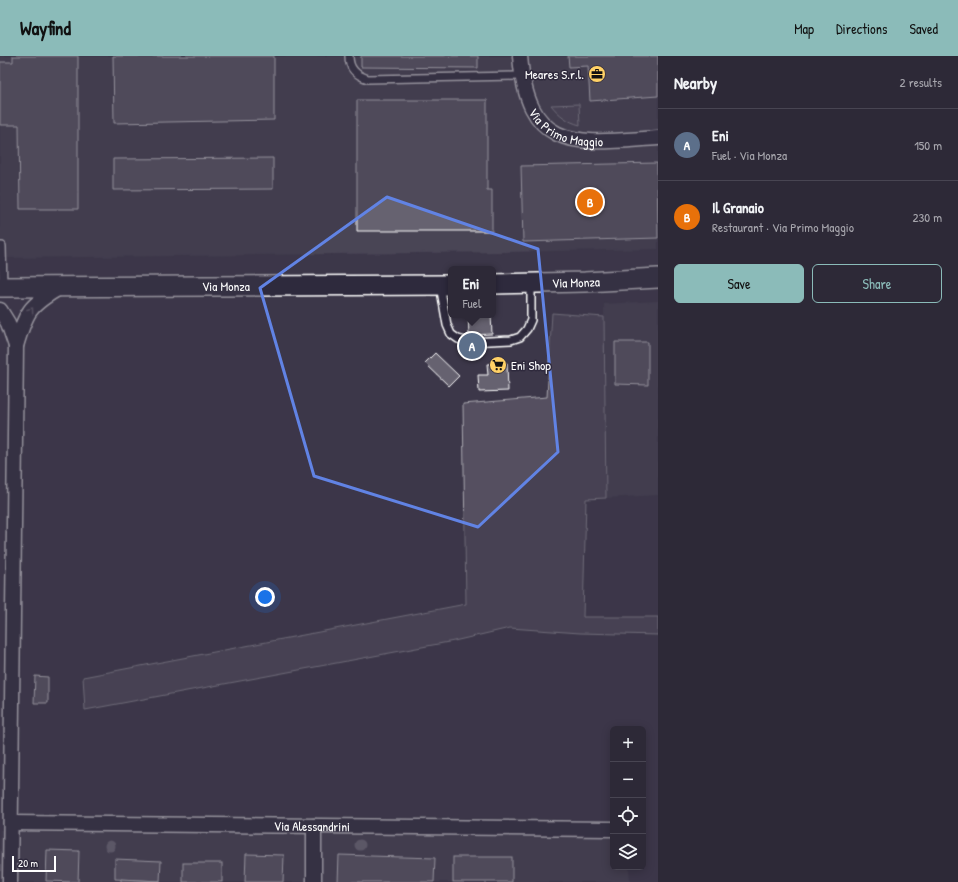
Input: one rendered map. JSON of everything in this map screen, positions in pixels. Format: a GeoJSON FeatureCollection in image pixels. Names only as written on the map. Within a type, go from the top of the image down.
{"type":"FeatureCollection","features":[{"type":"Feature","properties":{"kind":"main road","name":"Via Monza"},"geometry":{"type":"LineString","coordinates":[[496,284],[531,284],[658,278]]}},
{"type":"Feature","properties":{"kind":"main road","name":"Via Monza"},"geometry":{"type":"LineString","coordinates":[[1,287],[445,285]]}},
{"type":"Feature","properties":{"kind":"street","name":"Via Primo Maggio"},"geometry":{"type":"LineString","coordinates":[[520,56],[521,76],[527,99],[534,112],[544,124],[559,135],[573,140],[589,142],[658,138]]}},
{"type":"Feature","properties":{"kind":"street"},"geometry":{"type":"LineString","coordinates":[[10,882],[16,346],[22,324],[29,310],[42,298],[61,287]]}},
{"type":"Feature","properties":{"kind":"street"},"geometry":{"type":"LineString","coordinates":[[0,310],[8,322],[16,346]]}},
{"type":"Feature","properties":{"kind":"street","name":"Via Alessandrini"},"geometry":{"type":"LineString","coordinates":[[11,823],[610,829]]}},
{"type":"Feature","properties":{"kind":"street"},"geometry":{"type":"LineString","coordinates":[[314,826],[314,882]]}},
{"type":"Feature","properties":{"kind":"lane"},"geometry":{"type":"LineString","coordinates":[[349,56],[352,70],[361,77],[368,79],[521,76]]}},
{"type":"Feature","properties":{"kind":"lane"},"geometry":{"type":"LineString","coordinates":[[0,246],[2,246],[1,287]]}},
{"type":"Feature","properties":{"kind":"lane"},"geometry":{"type":"LineString","coordinates":[[445,285],[446,325],[451,334],[458,339],[469,342],[511,340],[520,337],[527,329],[531,320],[531,284]]}},
{"type":"Feature","properties":{"kind":"highlighted area"},"geometry":{"type":"Polygon","coordinates":[[[387,197],[538,249],[558,452],[478,527],[314,476],[260,288],[387,197]]]}},
{"type":"Feature","properties":{"kind":"shaded area"},"geometry":{"type":"Polygon","coordinates":[[[0,56],[658,56],[658,249],[0,258],[0,56]]]}},
{"type":"Feature","properties":{"kind":"shaded area"},"geometry":{"type":"Polygon","coordinates":[[[579,104],[580,125],[564,118],[551,105],[579,104]]]}},
{"type":"Feature","properties":{"kind":"shaded area"},"geometry":{"type":"Polygon","coordinates":[[[658,301],[658,495],[606,498],[604,304],[658,301]]]}},
{"type":"Feature","properties":{"kind":"shaded area"},"geometry":{"type":"Polygon","coordinates":[[[552,313],[604,317],[606,498],[586,499],[583,617],[658,617],[658,635],[580,633],[510,628],[454,641],[85,710],[83,677],[466,604],[463,404],[547,397],[552,313]]]}},
{"type":"Feature","properties":{"kind":"shaded area"},"geometry":{"type":"Polygon","coordinates":[[[610,829],[610,870],[629,870],[630,882],[0,882],[0,830],[610,829]]]}},
{"type":"Feature","properties":{"kind":"building"},"geometry":{"type":"Polygon","coordinates":[[[13,56],[78,56],[78,209],[20,209],[19,125],[0,125],[0,62],[13,62],[13,56]]]}},
{"type":"Feature","properties":{"kind":"building"},"geometry":{"type":"Polygon","coordinates":[[[113,56],[274,56],[274,120],[114,123],[113,56]]]}},
{"type":"Feature","properties":{"kind":"building"},"geometry":{"type":"Polygon","coordinates":[[[361,56],[478,56],[478,68],[361,67],[361,56]]]}},
{"type":"Feature","properties":{"kind":"building"},"geometry":{"type":"Polygon","coordinates":[[[568,56],[658,56],[658,96],[590,101],[588,66],[569,67],[568,56]]]}},
{"type":"Feature","properties":{"kind":"building"},"geometry":{"type":"Polygon","coordinates":[[[357,100],[487,100],[487,190],[492,190],[492,231],[357,231],[357,100]]]}},
{"type":"Feature","properties":{"kind":"building"},"geometry":{"type":"Polygon","coordinates":[[[273,158],[273,189],[113,190],[113,159],[273,158]]]}},
{"type":"Feature","properties":{"kind":"building"},"geometry":{"type":"Polygon","coordinates":[[[657,163],[658,238],[523,242],[521,166],[657,163]]]}},
{"type":"Feature","properties":{"kind":"building"},"geometry":{"type":"Polygon","coordinates":[[[468,318],[491,318],[492,334],[469,335],[468,318]]]}},
{"type":"Feature","properties":{"kind":"building"},"geometry":{"type":"Polygon","coordinates":[[[615,342],[648,342],[648,385],[615,384],[615,342]]]}},
{"type":"Feature","properties":{"kind":"building"},"geometry":{"type":"Polygon","coordinates":[[[435,353],[459,376],[449,386],[425,363],[435,353]]]}},
{"type":"Feature","properties":{"kind":"building"},"geometry":{"type":"Polygon","coordinates":[[[507,363],[508,391],[479,392],[478,375],[488,375],[487,364],[507,363]]]}},
{"type":"Feature","properties":{"kind":"building"},"geometry":{"type":"Polygon","coordinates":[[[35,676],[48,677],[48,703],[34,703],[35,676]]]}},
{"type":"Feature","properties":{"kind":"building"},"geometry":{"type":"Polygon","coordinates":[[[47,850],[79,851],[78,882],[46,881],[47,850]]]}},
{"type":"Feature","properties":{"kind":"building"},"geometry":{"type":"Polygon","coordinates":[[[246,854],[284,855],[283,882],[245,882],[246,854]]]}},
{"type":"Feature","properties":{"kind":"building"},"geometry":{"type":"Polygon","coordinates":[[[339,855],[435,858],[434,882],[338,882],[339,855]]]}},
{"type":"Feature","properties":{"kind":"building"},"geometry":{"type":"Polygon","coordinates":[[[453,857],[512,857],[512,882],[453,882],[453,857]]]}},
{"type":"Feature","properties":{"kind":"building"},"geometry":{"type":"Polygon","coordinates":[[[115,859],[161,861],[160,881],[115,879],[115,859]]]}},
{"type":"Feature","properties":{"kind":"building"},"geometry":{"type":"Polygon","coordinates":[[[183,863],[222,863],[222,882],[183,882],[183,863]]]}},
{"type":"Feature","properties":{"kind":"building"},"geometry":{"type":"Polygon","coordinates":[[[121,879],[160,881],[160,882],[121,882],[121,879]]]}},
{"type":"Feature","properties":{"kind":"place","name":"Meares S.r.l."},"geometry":{"type":"Point","coordinates":[597,74]}},
{"type":"Feature","properties":{"kind":"place","name":"Il Granaio"},"geometry":{"type":"Point","coordinates":[590,202]}},
{"type":"Feature","properties":{"kind":"place","name":"Eni"},"geometry":{"type":"Point","coordinates":[472,346]}},
{"type":"Feature","properties":{"kind":"place","name":"Eni Shop"},"geometry":{"type":"Point","coordinates":[498,365]}}]}
